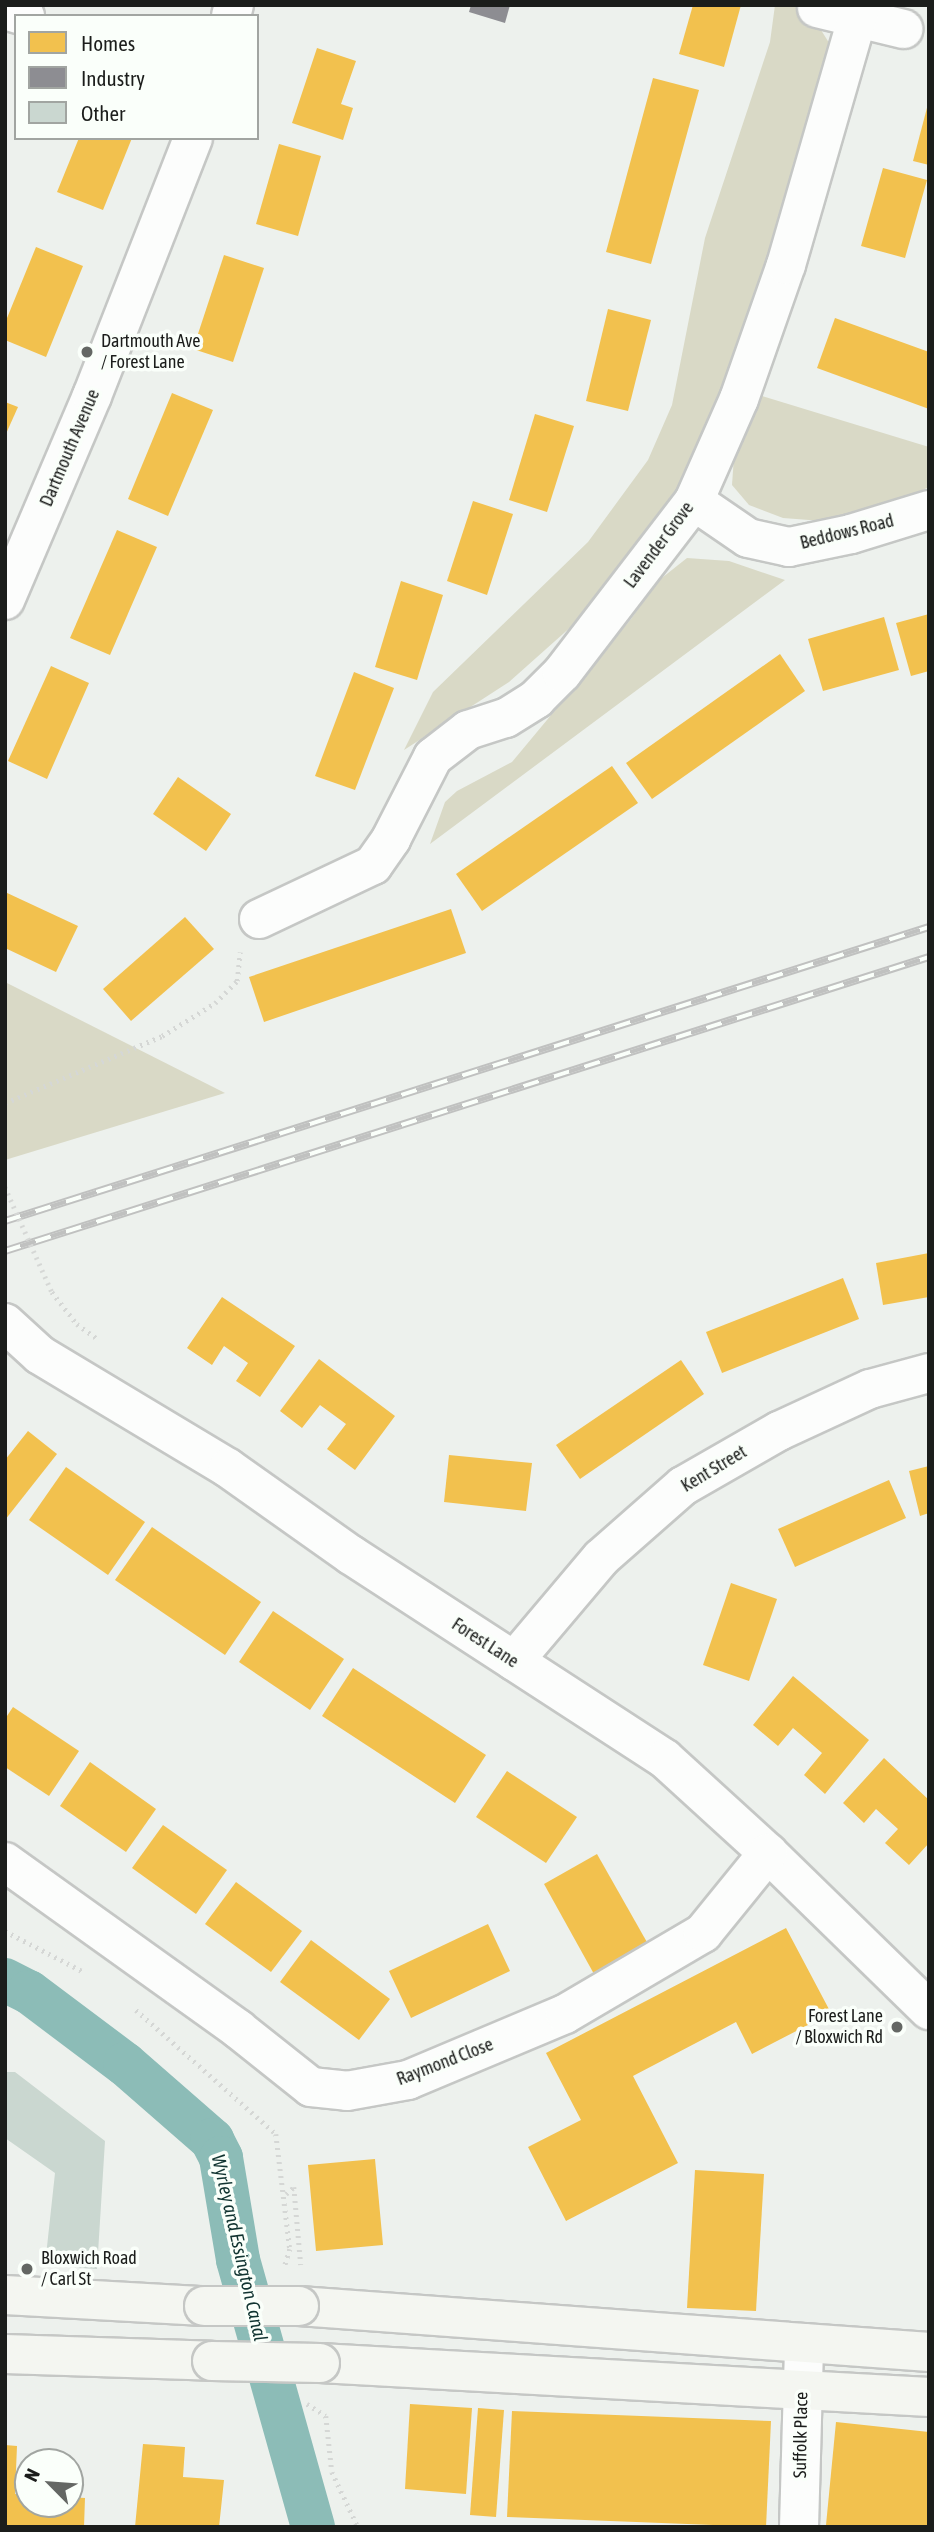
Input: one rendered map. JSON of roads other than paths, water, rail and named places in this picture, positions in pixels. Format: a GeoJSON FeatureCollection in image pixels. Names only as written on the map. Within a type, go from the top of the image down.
{"type":"FeatureCollection","features":[{"type":"Feature","properties":{"kind":"main road"},"geometry":{"type":"LineString","coordinates":[[5,2295],[204,2306],[302,2306],[929,2352]]}},
{"type":"Feature","properties":{"kind":"main road"},"geometry":{"type":"LineString","coordinates":[[524,2374],[525,2322]]}},
{"type":"Feature","properties":{"kind":"main road"},"geometry":{"type":"LineString","coordinates":[[5,2354],[320,2364],[803,2388],[929,2397]]}},
{"type":"Feature","properties":{"kind":"street"},"geometry":{"type":"LineString","coordinates":[[817,8],[859,12],[903,29]]}},
{"type":"Feature","properties":{"kind":"street","name":"Lavender Grove"},"geometry":{"type":"LineString","coordinates":[[259,919],[373,865],[391,839],[433,757],[468,730],[506,718],[536,699],[562,673],[694,501],[739,399],[786,265],[859,12]]}},
{"type":"Feature","properties":{"kind":"street","name":"Dartmouth Avenue"},"geometry":{"type":"LineString","coordinates":[[5,600],[97,383],[192,140]]}},
{"type":"Feature","properties":{"kind":"street","name":"Beddows Road"},"geometry":{"type":"LineString","coordinates":[[694,501],[748,538],[789,547],[851,534],[929,510]]}},
{"type":"Feature","properties":{"kind":"street","name":"Forest Lane"},"geometry":{"type":"LineString","coordinates":[[10,1329],[40,1355],[228,1468],[351,1555],[665,1759],[768,1853],[929,2010]]}},
{"type":"Feature","properties":{"kind":"street","name":"Kent Street"},"geometry":{"type":"LineString","coordinates":[[514,1661],[601,1558],[683,1486],[779,1431],[870,1389],[929,1373]]}},
{"type":"Feature","properties":{"kind":"street","name":"Raymond Close"},"geometry":{"type":"LineString","coordinates":[[5,1862],[238,2029],[311,2087],[347,2091],[408,2080],[565,2014],[704,1933],[768,1853]]}},
{"type":"Feature","properties":{"kind":"street","name":"Suffolk Place"},"geometry":{"type":"LineString","coordinates":[[799,2527],[804,2343]]}},
{"type":"Feature","properties":{"kind":"waterway","name":"Wyrley and Essington Canal"},"geometry":{"type":"LineString","coordinates":[[5,1980],[29,1992],[125,2064],[212,2140],[221,2158],[238,2260],[313,2527]]}},
{"type":"Feature","properties":{"kind":"railway"},"geometry":{"type":"LineString","coordinates":[[5,1221],[929,927]]}},
{"type":"Feature","properties":{"kind":"railway"},"geometry":{"type":"LineString","coordinates":[[5,1251],[929,957]]}},
{"type":"Feature","properties":{"kind":"place","name":"Dartmouth Ave / Forest Lane"},"geometry":{"type":"Point","coordinates":[87,352]}},
{"type":"Feature","properties":{"kind":"place","name":"Forest Lane / Bloxwich Rd"},"geometry":{"type":"Point","coordinates":[897,2027]}},
{"type":"Feature","properties":{"kind":"place","name":"Bloxwich Road / Carl St"},"geometry":{"type":"Point","coordinates":[27,2269]}}]}
